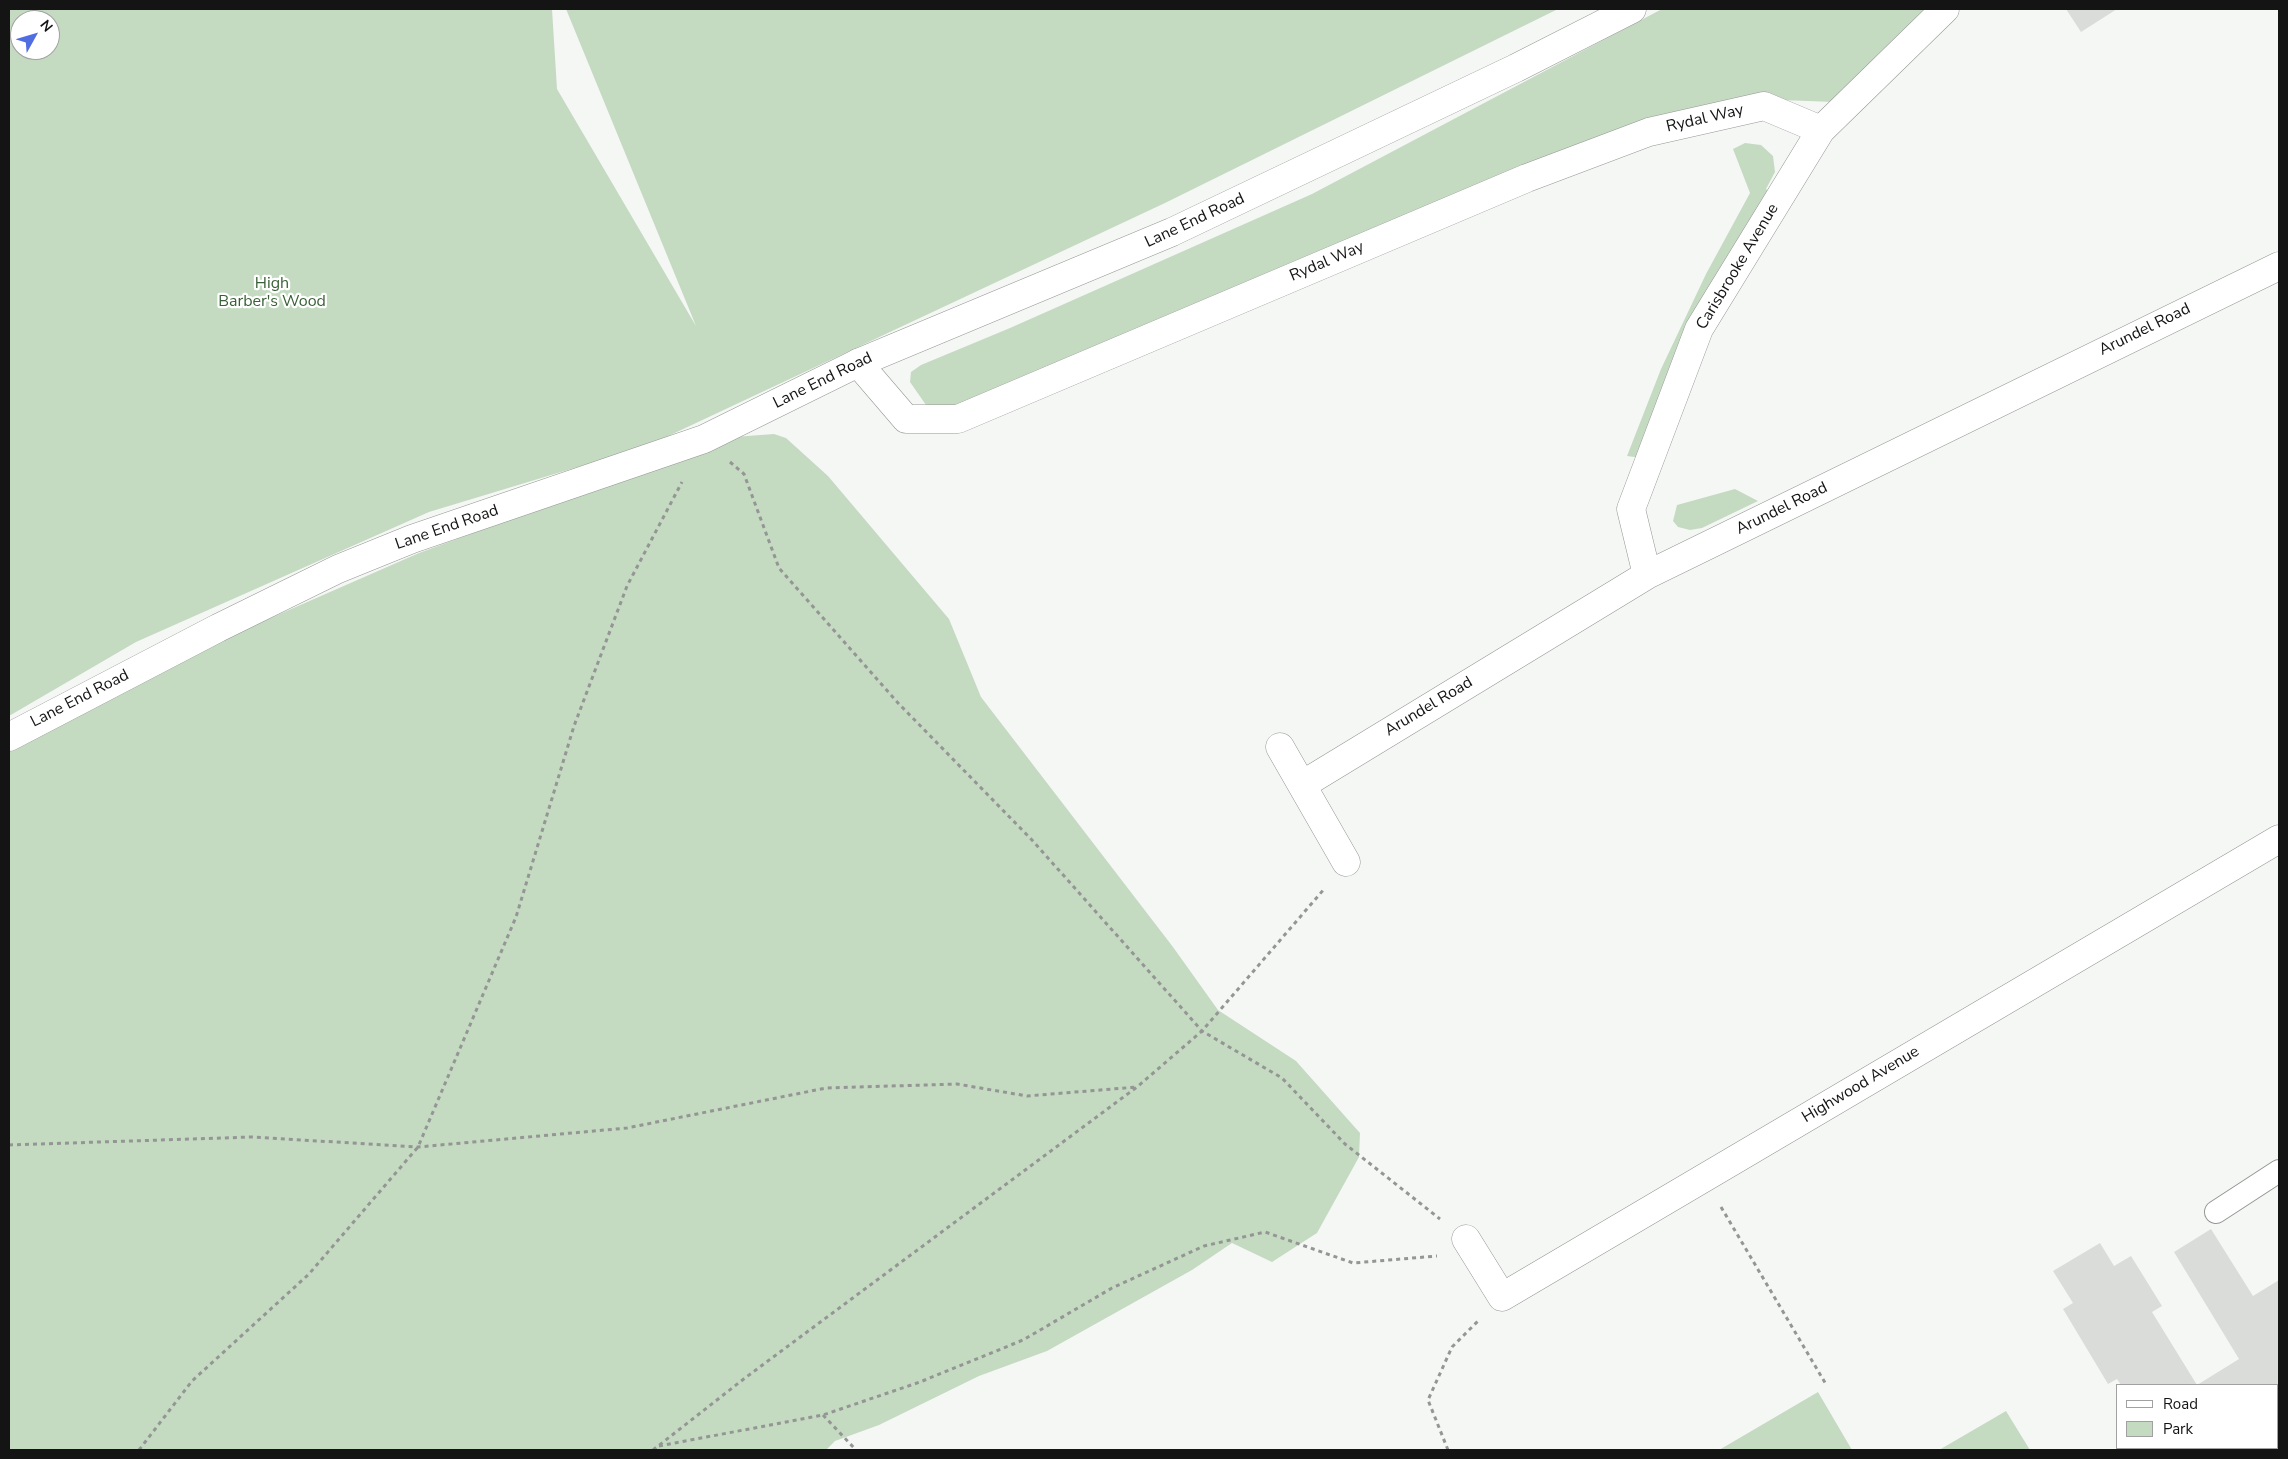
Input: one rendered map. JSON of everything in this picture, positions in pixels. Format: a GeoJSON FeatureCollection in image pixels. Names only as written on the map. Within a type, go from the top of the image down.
{"type":"FeatureCollection","features":[{"type":"Feature","properties":{"kind":"street","name":"Lane End Road"},"geometry":{"type":"LineString","coordinates":[[9,736],[338,569],[412,539],[704,439],[858,362],[1172,232],[1516,68],[1632,9]]}},
{"type":"Feature","properties":{"kind":"street","name":"Carisbrooke Avenue"},"geometry":{"type":"LineString","coordinates":[[1647,575],[1631,509],[1699,329],[1821,130],[1945,9]]}},
{"type":"Feature","properties":{"kind":"street","name":"Rydal Way"},"geometry":{"type":"LineString","coordinates":[[858,362],[906,419],[958,419],[1526,178],[1649,132],[1764,106],[1821,130]]}},
{"type":"Feature","properties":{"kind":"street","name":"Arundel Road"},"geometry":{"type":"LineString","coordinates":[[1302,785],[1647,575],[2279,266]]}},
{"type":"Feature","properties":{"kind":"street"},"geometry":{"type":"LineString","coordinates":[[1280,747],[1346,862]]}},
{"type":"Feature","properties":{"kind":"street","name":"Highwood Avenue"},"geometry":{"type":"LineString","coordinates":[[1502,1297],[2279,839]]}},
{"type":"Feature","properties":{"kind":"street"},"geometry":{"type":"LineString","coordinates":[[1466,1239],[1502,1297]]}},
{"type":"Feature","properties":{"kind":"lane"},"geometry":{"type":"LineString","coordinates":[[2216,1212],[2279,1171]]}},
{"type":"Feature","properties":{"kind":"path"},"geometry":{"type":"LineString","coordinates":[[139,1450],[192,1381],[308,1274],[418,1147],[516,917],[574,726],[627,586],[704,439],[744,474],[779,568],[899,704],[1032,840],[1202,1031],[1282,1078],[1345,1144],[1466,1239],[1438,1256],[1353,1262],[1264,1232],[1204,1246],[1112,1288],[1023,1340],[920,1382],[823,1415],[659,1446]]}},
{"type":"Feature","properties":{"kind":"path"},"geometry":{"type":"LineString","coordinates":[[653,1450],[745,1378],[1137,1087],[1202,1031],[1346,862]]}},
{"type":"Feature","properties":{"kind":"path"},"geometry":{"type":"LineString","coordinates":[[9,1145],[252,1137],[418,1147],[627,1128],[826,1088],[956,1084],[1027,1096],[1137,1087]]}},
{"type":"Feature","properties":{"kind":"path"},"geometry":{"type":"LineString","coordinates":[[1704,1178],[1827,1386]]}},
{"type":"Feature","properties":{"kind":"path"},"geometry":{"type":"LineString","coordinates":[[1448,1450],[1428,1400],[1452,1347],[1502,1297]]}},
{"type":"Feature","properties":{"kind":"path"},"geometry":{"type":"LineString","coordinates":[[823,1415],[856,1450]]}},
{"type":"Feature","properties":{"kind":"green space","name":"High Barber's Wood"},"geometry":{"type":"Polygon","coordinates":[[[9,9],[552,9],[557,89],[696,326],[566,9],[1558,9],[1165,203],[647,446],[429,512],[136,642],[9,716],[9,9]]]}},
{"type":"Feature","properties":{"kind":"green space"},"geometry":{"type":"Polygon","coordinates":[[[1662,9],[1926,9],[1834,102],[1781,100],[1712,107],[968,409],[926,405],[910,382],[911,372],[921,365],[1010,328],[1312,194],[1662,9]]]}},
{"type":"Feature","properties":{"kind":"green space"},"geometry":{"type":"Polygon","coordinates":[[[1745,143],[1761,145],[1773,156],[1775,172],[1766,189],[1774,195],[1642,458],[1627,456],[1661,369],[1706,274],[1750,193],[1733,149],[1745,143]]]}},
{"type":"Feature","properties":{"kind":"green space"},"geometry":{"type":"Polygon","coordinates":[[[774,434],[786,438],[828,476],[949,619],[981,697],[1173,947],[1218,1010],[1296,1061],[1360,1133],[1359,1157],[1317,1233],[1272,1262],[1232,1243],[1192,1270],[1047,1351],[979,1376],[879,1425],[835,1441],[826,1450],[9,1450],[9,749],[225,638],[419,553],[734,437],[774,434]]]}},
{"type":"Feature","properties":{"kind":"green space"},"geometry":{"type":"Polygon","coordinates":[[[1735,489],[1758,501],[1702,528],[1690,530],[1678,527],[1673,521],[1677,505],[1735,489]]]}},
{"type":"Feature","properties":{"kind":"green space"},"geometry":{"type":"Polygon","coordinates":[[[1818,1392],[1852,1450],[1719,1450],[1818,1392]]]}},
{"type":"Feature","properties":{"kind":"green space"},"geometry":{"type":"Polygon","coordinates":[[[2006,1411],[2030,1450],[1939,1450],[2006,1411]]]}},
{"type":"Feature","properties":{"kind":"building"},"geometry":{"type":"Polygon","coordinates":[[[2066,9],[2117,9],[2081,32],[2066,9]]]}},
{"type":"Feature","properties":{"kind":"building"},"geometry":{"type":"Polygon","coordinates":[[[2211,1229],[2253,1296],[2279,1280],[2279,1450],[2256,1450],[2278,1449],[2278,1384],[2199,1384],[2239,1359],[2174,1252],[2211,1229]]]}},
{"type":"Feature","properties":{"kind":"building"},"geometry":{"type":"Polygon","coordinates":[[[2100,1243],[2114,1266],[2131,1256],[2162,1306],[2152,1312],[2196,1384],[2120,1384],[2117,1379],[2108,1384],[2063,1309],[2073,1303],[2053,1271],[2100,1243]]]}},
{"type":"Feature","properties":{"kind":"building"},"geometry":{"type":"Polygon","coordinates":[[[2160,1449],[2223,1450],[2160,1450],[2160,1449]]]}}]}
